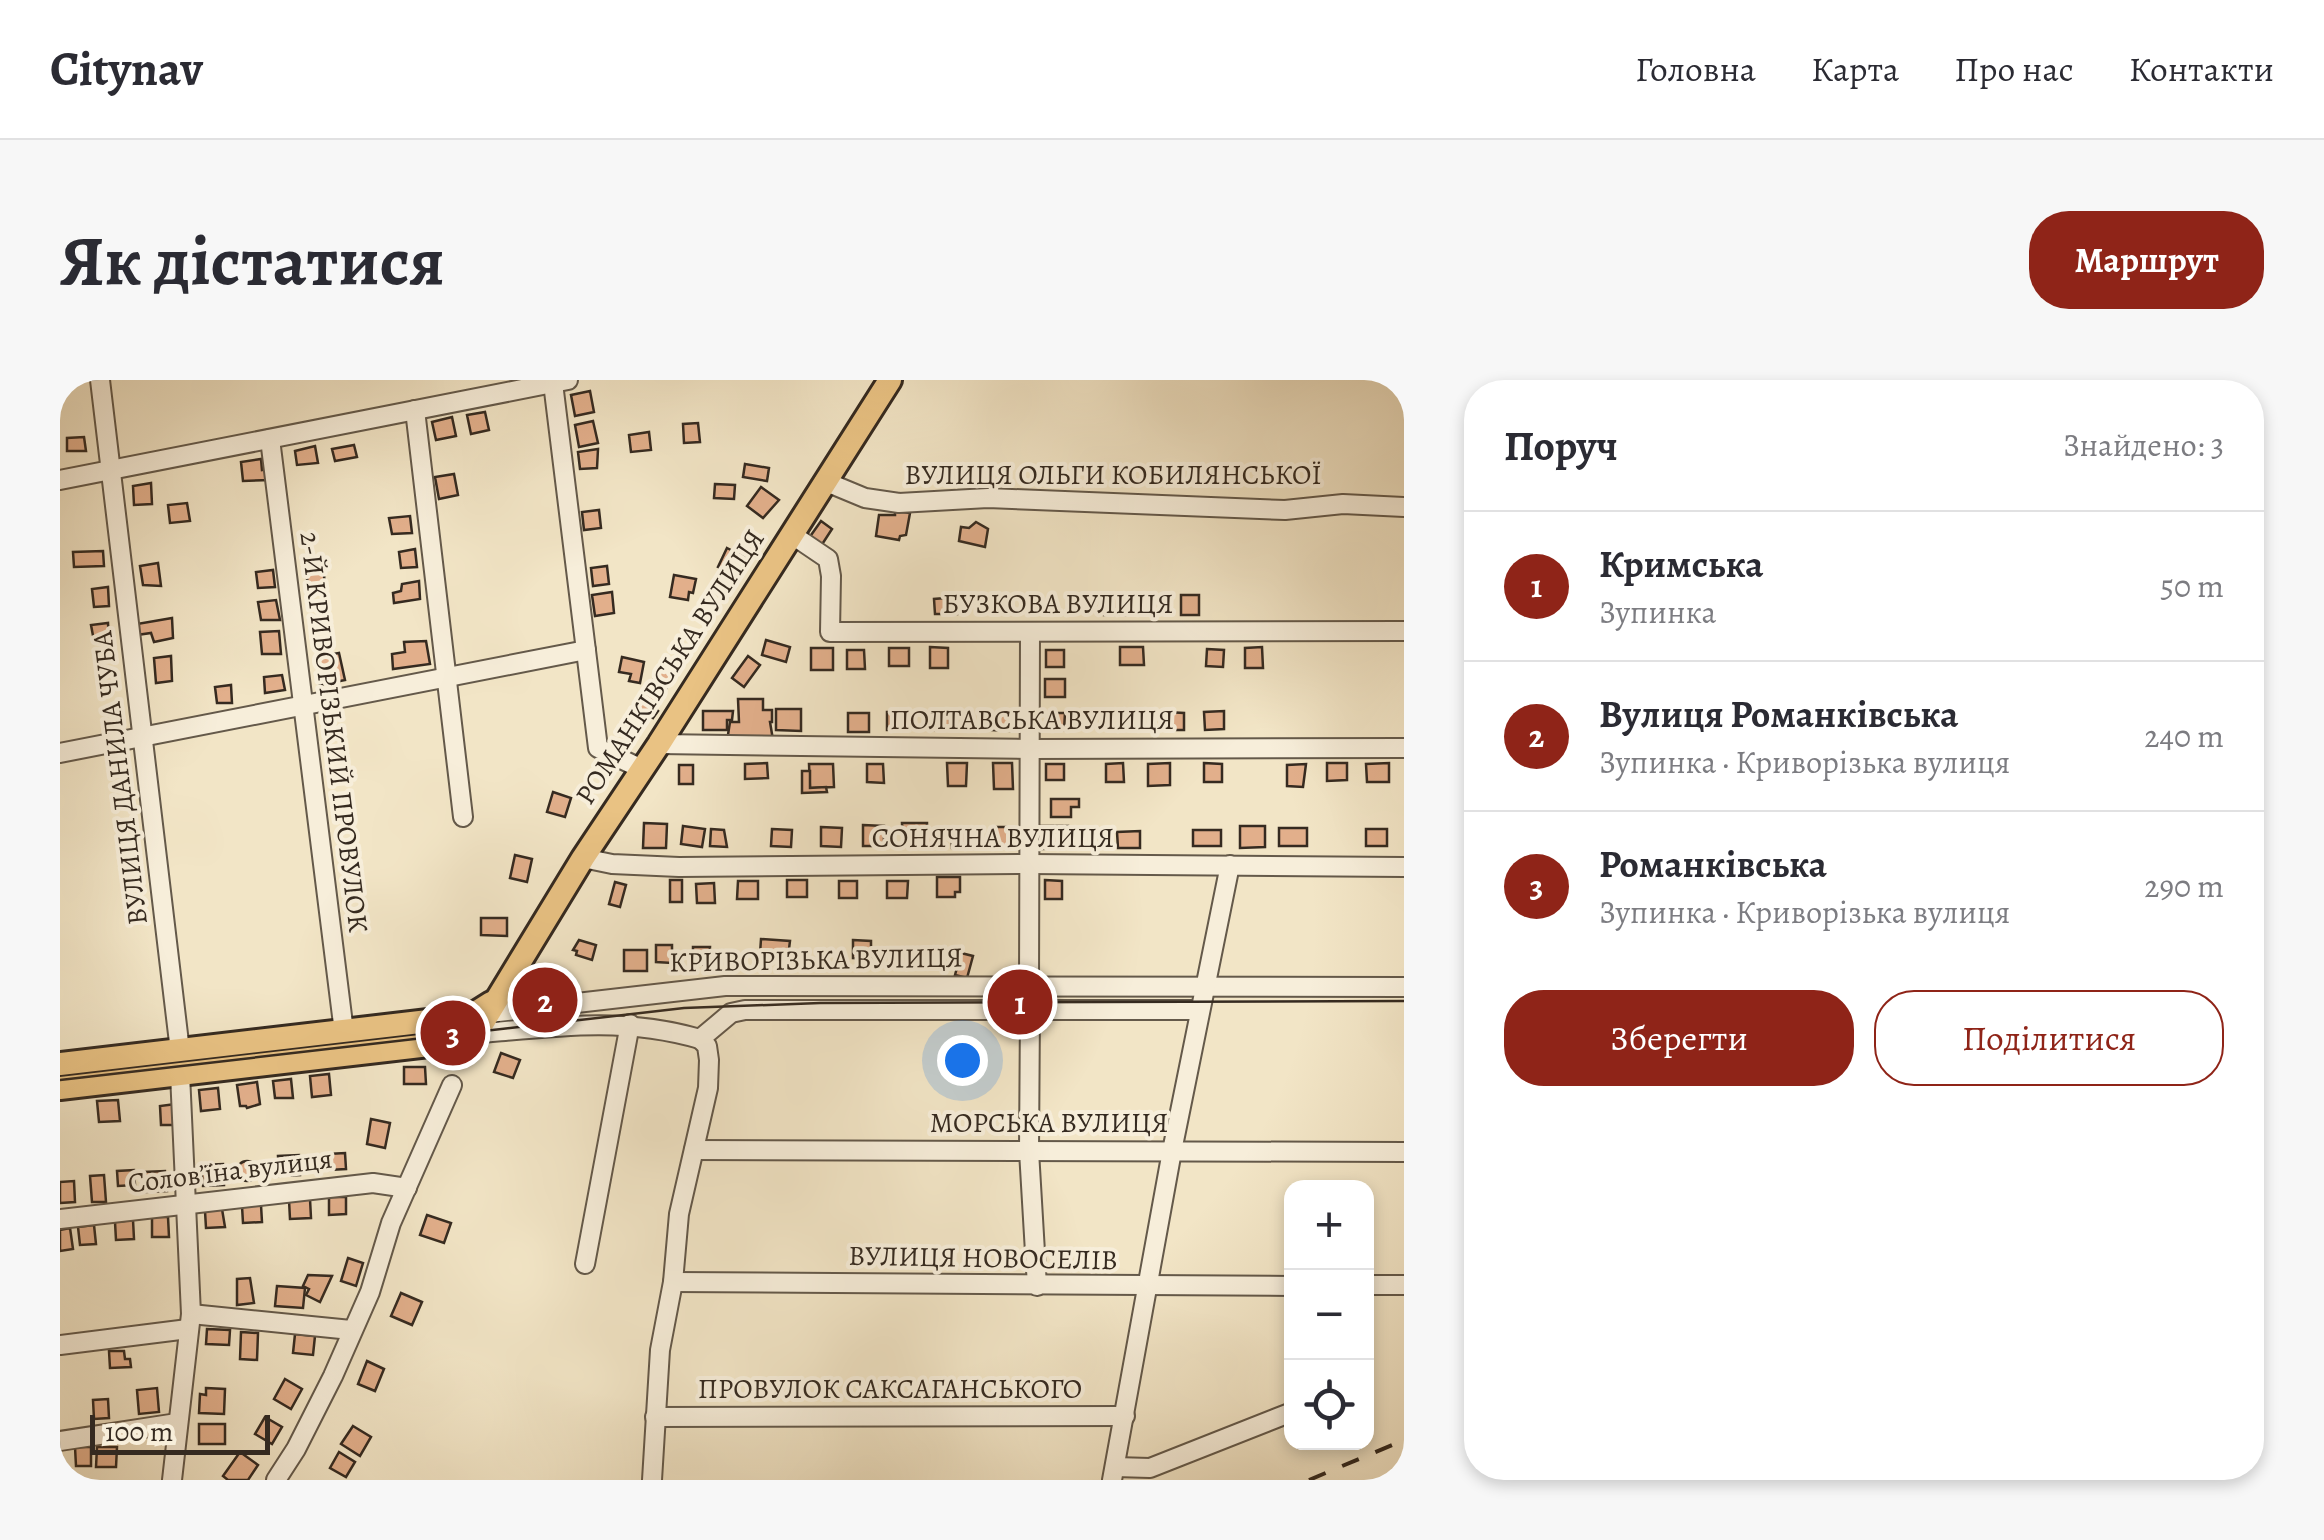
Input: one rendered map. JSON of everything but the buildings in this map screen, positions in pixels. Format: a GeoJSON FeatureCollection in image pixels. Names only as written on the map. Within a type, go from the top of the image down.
{"type":"FeatureCollection","features":[{"type":"Feature","properties":{"kind":"main road","name":"РОМАНКІВСЬКА ВУЛИЦЯ"},"geometry":{"type":"LineString","coordinates":[[504,990],[890,380]]}},
{"type":"Feature","properties":{"kind":"main road","name":"КРИВОРІЗЬКА ВУЛИЦЯ"},"geometry":{"type":"LineString","coordinates":[[60,1064],[180,1062],[455,1042],[504,990]]}},
{"type":"Feature","properties":{"kind":"main road","name":"КРИВОРІЗЬКА ВУЛИЦЯ"},"geometry":{"type":"LineString","coordinates":[[60,1088],[344,1032],[478,1021]]}},
{"type":"Feature","properties":{"kind":"street","name":"ВУЛИЦЯ ДАНИЛА ЧУБА"},"geometry":{"type":"LineString","coordinates":[[100,380],[180,1062],[190,1322],[172,1480]]}},
{"type":"Feature","properties":{"kind":"street"},"geometry":{"type":"LineString","coordinates":[[60,480],[560,382],[598,748],[642,769]]}},
{"type":"Feature","properties":{"kind":"street"},"geometry":{"type":"LineString","coordinates":[[416,410],[464,818]]}},
{"type":"Feature","properties":{"kind":"street","name":"2-Й КРИВОРІЗЬКИЙ ПРОВУЛОК"},"geometry":{"type":"LineString","coordinates":[[270,439],[344,1032]]}},
{"type":"Feature","properties":{"kind":"street","name":"ВУЛИЦЯ ОЛЬГИ КОБИЛЯНСЬКОЇ"},"geometry":{"type":"LineString","coordinates":[[824,481],[865,498],[899,503],[988,498],[1284,510],[1342,504],[1404,507]]}},
{"type":"Feature","properties":{"kind":"street","name":"БУЗКОВА ВУЛИЦЯ"},"geometry":{"type":"LineString","coordinates":[[791,534],[828,559],[830,632],[1404,631]]}},
{"type":"Feature","properties":{"kind":"street"},"geometry":{"type":"LineString","coordinates":[[1029,986],[1030,632]]}},
{"type":"Feature","properties":{"kind":"street"},"geometry":{"type":"LineString","coordinates":[[60,754],[586,650]]}},
{"type":"Feature","properties":{"kind":"street","name":"ПОЛТАВСЬКА ВУЛИЦЯ"},"geometry":{"type":"LineString","coordinates":[[659,744],[1030,749],[1404,748]]}},
{"type":"Feature","properties":{"kind":"street","name":"СОНЯЧНА ВУЛИЦЯ"},"geometry":{"type":"LineString","coordinates":[[584,858],[612,864],[679,867],[1404,867]]}},
{"type":"Feature","properties":{"kind":"street"},"geometry":{"type":"LineString","coordinates":[[1230,866],[1172,1151],[1114,1474],[1150,1468],[1284,1415]]}},
{"type":"Feature","properties":{"kind":"street","name":"КРИВОРІЗЬКА ВУЛИЦЯ"},"geometry":{"type":"LineString","coordinates":[[478,1021],[724,986],[1404,986]]}},
{"type":"Feature","properties":{"kind":"street"},"geometry":{"type":"LineString","coordinates":[[700,1039],[731,1012],[744,1010],[1200,1010]]}},
{"type":"Feature","properties":{"kind":"street"},"geometry":{"type":"LineString","coordinates":[[1030,1010],[1030,1151],[1037,1286]]}},
{"type":"Feature","properties":{"kind":"street"},"geometry":{"type":"LineString","coordinates":[[478,1021],[630,1024],[700,1039],[707,1046],[708,1088],[679,1214],[673,1282],[660,1350],[652,1480]]}},
{"type":"Feature","properties":{"kind":"street"},"geometry":{"type":"LineString","coordinates":[[585,1264],[630,1024]]}},
{"type":"Feature","properties":{"kind":"street"},"geometry":{"type":"LineString","coordinates":[[276,1480],[311,1420],[370,1292],[392,1223],[452,1084]]}},
{"type":"Feature","properties":{"kind":"street","name":"МОРСЬКА ВУЛИЦЯ"},"geometry":{"type":"LineString","coordinates":[[694,1150],[1404,1152]]}},
{"type":"Feature","properties":{"kind":"street","name":"Соловʼїна вулиця"},"geometry":{"type":"LineString","coordinates":[[60,1219],[373,1182],[407,1188]]}},
{"type":"Feature","properties":{"kind":"street","name":"ВУЛИЦЯ НОВОСЕЛІВ"},"geometry":{"type":"LineString","coordinates":[[673,1282],[1284,1286]]}},
{"type":"Feature","properties":{"kind":"street"},"geometry":{"type":"LineString","coordinates":[[1374,1286],[1404,1285]]}},
{"type":"Feature","properties":{"kind":"street"},"geometry":{"type":"LineString","coordinates":[[60,1345],[190,1322],[352,1330]]}},
{"type":"Feature","properties":{"kind":"street","name":"ПРОВУЛОК САКСАГАНСЬКОГО"},"geometry":{"type":"LineString","coordinates":[[655,1417],[1125,1416]]}},
{"type":"Feature","properties":{"kind":"street"},"geometry":{"type":"LineString","coordinates":[[60,1441],[177,1423]]}},
{"type":"Feature","properties":{"kind":"tram line"},"geometry":{"type":"LineString","coordinates":[[60,1080],[684,1008],[820,1003],[1404,1001]]}},
{"type":"Feature","properties":{"kind":"railway"},"geometry":{"type":"LineString","coordinates":[[1309,1480],[1404,1440]]}},
{"type":"Feature","properties":{"kind":"place","name":"Вулиця Романківська"},"geometry":{"type":"Point","coordinates":[545,1000]}},
{"type":"Feature","properties":{"kind":"place","name":"Кримська"},"geometry":{"type":"Point","coordinates":[1020,1002]}},
{"type":"Feature","properties":{"kind":"place","name":"Романківська"},"geometry":{"type":"Point","coordinates":[453,1033]}}]}
